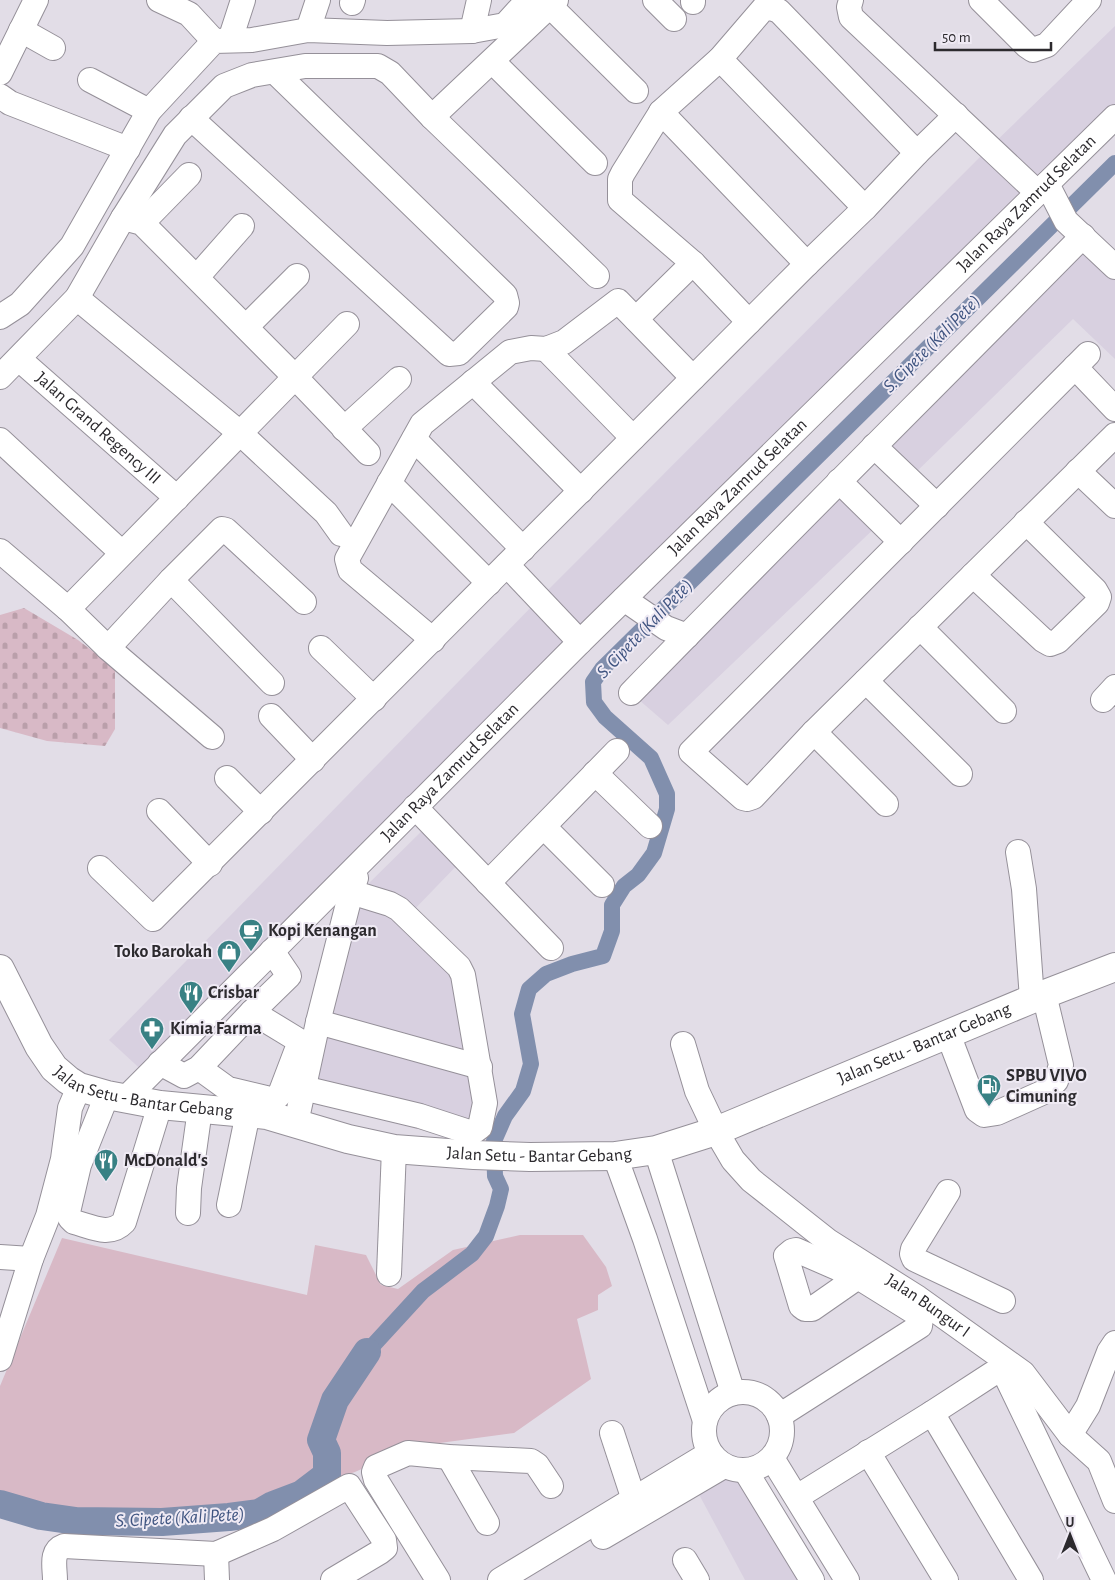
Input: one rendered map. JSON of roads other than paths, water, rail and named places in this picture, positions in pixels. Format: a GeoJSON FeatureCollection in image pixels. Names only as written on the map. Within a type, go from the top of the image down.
{"type":"FeatureCollection","features":[{"type":"Feature","properties":{"kind":"main road","name":"Jalan Setu - Bantar Gebang"},"geometry":{"type":"LineString","coordinates":[[0,969],[39,1046],[54,1068],[79,1087],[116,1097],[160,1105],[225,1106],[296,1123],[348,1139],[404,1149],[474,1156],[615,1156],[656,1150],[716,1131],[1038,996],[1115,967]]}},
{"type":"Feature","properties":{"kind":"street"},"geometry":{"type":"LineString","coordinates":[[0,73],[36,0]]}},
{"type":"Feature","properties":{"kind":"street"},"geometry":{"type":"LineString","coordinates":[[160,0],[189,14],[222,40],[252,40],[308,30],[387,33],[472,31],[505,25],[545,2]]}},
{"type":"Feature","properties":{"kind":"street"},"geometry":{"type":"LineString","coordinates":[[308,30],[318,0]]}},
{"type":"Feature","properties":{"kind":"street"},"geometry":{"type":"LineString","coordinates":[[472,31],[478,0]]}},
{"type":"Feature","properties":{"kind":"street"},"geometry":{"type":"LineString","coordinates":[[655,0],[674,19]]}},
{"type":"Feature","properties":{"kind":"street"},"geometry":{"type":"LineString","coordinates":[[851,0],[849,8],[851,17],[989,148],[1045,189],[1074,228],[1115,267]]}},
{"type":"Feature","properties":{"kind":"street"},"geometry":{"type":"LineString","coordinates":[[981,0],[1033,50],[1047,45],[1087,0]]}},
{"type":"Feature","properties":{"kind":"street"},"geometry":{"type":"LineString","coordinates":[[0,318],[20,304],[72,246],[149,111],[222,40],[236,2]]}},
{"type":"Feature","properties":{"kind":"street"},"geometry":{"type":"LineString","coordinates":[[432,118],[492,62],[545,2]]}},
{"type":"Feature","properties":{"kind":"street"},"geometry":{"type":"LineString","coordinates":[[545,2],[636,90]]}},
{"type":"Feature","properties":{"kind":"street"},"geometry":{"type":"LineString","coordinates":[[748,322],[693,262],[620,200],[620,180],[661,112],[720,59],[763,9],[771,8],[779,11],[917,153]]}},
{"type":"Feature","properties":{"kind":"street"},"geometry":{"type":"LineString","coordinates":[[21,30],[53,48]]}},
{"type":"Feature","properties":{"kind":"street"},"geometry":{"type":"LineString","coordinates":[[720,59],[865,208]]}},
{"type":"Feature","properties":{"kind":"street"},"geometry":{"type":"LineString","coordinates":[[492,62],[595,163]]}},
{"type":"Feature","properties":{"kind":"street"},"geometry":{"type":"LineString","coordinates":[[0,377],[77,298],[132,220],[175,135],[191,118],[224,86],[252,75],[305,66],[378,66],[390,73],[432,118],[597,276]]}},
{"type":"Feature","properties":{"kind":"street"},"geometry":{"type":"LineString","coordinates":[[191,118],[449,354],[459,353],[506,307],[505,295],[275,72]]}},
{"type":"Feature","properties":{"kind":"street"},"geometry":{"type":"LineString","coordinates":[[90,80],[149,111]]}},
{"type":"Feature","properties":{"kind":"street"},"geometry":{"type":"LineString","coordinates":[[3,106],[128,149]]}},
{"type":"Feature","properties":{"kind":"street"},"geometry":{"type":"LineString","coordinates":[[661,112],[807,264]]}},
{"type":"Feature","properties":{"kind":"street"},"geometry":{"type":"LineString","coordinates":[[100,868],[153,919],[262,812],[956,115]]}},
{"type":"Feature","properties":{"kind":"street","name":"Jalan Raya Zamrud Selatan"},"geometry":{"type":"LineString","coordinates":[[116,1097],[160,1064],[580,642],[631,604],[1115,117]]}},
{"type":"Feature","properties":{"kind":"street"},"geometry":{"type":"LineString","coordinates":[[132,220],[189,175]]}},
{"type":"Feature","properties":{"kind":"street"},"geometry":{"type":"LineString","coordinates":[[132,220],[196,277],[368,453]]}},
{"type":"Feature","properties":{"kind":"street"},"geometry":{"type":"LineString","coordinates":[[196,277],[242,226]]}},
{"type":"Feature","properties":{"kind":"street"},"geometry":{"type":"LineString","coordinates":[[631,693],[676,632],[839,481],[874,446],[1074,228]]}},
{"type":"Feature","properties":{"kind":"street"},"geometry":{"type":"LineString","coordinates":[[636,320],[693,262]]}},
{"type":"Feature","properties":{"kind":"street"},"geometry":{"type":"LineString","coordinates":[[246,327],[297,276]]}},
{"type":"Feature","properties":{"kind":"street"},"geometry":{"type":"LineString","coordinates":[[77,298],[240,433],[326,513],[341,534]]}},
{"type":"Feature","properties":{"kind":"street"},"geometry":{"type":"LineString","coordinates":[[432,640],[350,570],[347,559],[422,424],[510,352],[530,348],[546,349],[564,342],[618,301],[693,378]]}},
{"type":"Feature","properties":{"kind":"street"},"geometry":{"type":"LineString","coordinates":[[68,609],[347,324]]}},
{"type":"Feature","properties":{"kind":"street"},"geometry":{"type":"LineString","coordinates":[[546,349],[633,438]]}},
{"type":"Feature","properties":{"kind":"street","name":"Jalan Grand Regency III"},"geometry":{"type":"LineString","coordinates":[[19,359],[177,498]]}},
{"type":"Feature","properties":{"kind":"street"},"geometry":{"type":"LineString","coordinates":[[1115,409],[1081,361],[901,542],[684,746],[743,798],[750,798],[814,732],[1115,434]]}},
{"type":"Feature","properties":{"kind":"street"},"geometry":{"type":"LineString","coordinates":[[344,429],[399,379]]}},
{"type":"Feature","properties":{"kind":"street"},"geometry":{"type":"LineString","coordinates":[[473,382],[580,491]]}},
{"type":"Feature","properties":{"kind":"street"},"geometry":{"type":"LineString","coordinates":[[414,439],[515,557],[580,642]]}},
{"type":"Feature","properties":{"kind":"street"},"geometry":{"type":"LineString","coordinates":[[0,440],[122,553]]}},
{"type":"Feature","properties":{"kind":"street"},"geometry":{"type":"LineString","coordinates":[[874,446],[937,506]]}},
{"type":"Feature","properties":{"kind":"street"},"geometry":{"type":"LineString","coordinates":[[1078,471],[1115,506]]}},
{"type":"Feature","properties":{"kind":"street"},"geometry":{"type":"LineString","coordinates":[[839,481],[901,542]]}},
{"type":"Feature","properties":{"kind":"street"},"geometry":{"type":"LineString","coordinates":[[389,483],[489,583]]}},
{"type":"Feature","properties":{"kind":"street"},"geometry":{"type":"LineString","coordinates":[[1026,522],[1107,604]]}},
{"type":"Feature","properties":{"kind":"street"},"geometry":{"type":"LineString","coordinates":[[108,648],[171,580],[222,529],[304,602]]}},
{"type":"Feature","properties":{"kind":"street"},"geometry":{"type":"LineString","coordinates":[[0,551],[68,609],[108,648],[212,737]]}},
{"type":"Feature","properties":{"kind":"street"},"geometry":{"type":"LineString","coordinates":[[973,575],[1043,640],[1050,644],[1058,641],[1097,603],[1107,604]]}},
{"type":"Feature","properties":{"kind":"street"},"geometry":{"type":"LineString","coordinates":[[171,580],[272,683]]}},
{"type":"Feature","properties":{"kind":"street"},"geometry":{"type":"LineString","coordinates":[[631,604],[676,632]]}},
{"type":"Feature","properties":{"kind":"street"},"geometry":{"type":"LineString","coordinates":[[920,627],[1004,712]]}},
{"type":"Feature","properties":{"kind":"street"},"geometry":{"type":"LineString","coordinates":[[321,648],[374,699]]}},
{"type":"Feature","properties":{"kind":"street"},"geometry":{"type":"LineString","coordinates":[[866,681],[960,774]]}},
{"type":"Feature","properties":{"kind":"street"},"geometry":{"type":"LineString","coordinates":[[272,716],[313,760]]}},
{"type":"Feature","properties":{"kind":"street"},"geometry":{"type":"LineString","coordinates":[[814,732],[886,804]]}},
{"type":"Feature","properties":{"kind":"street"},"geometry":{"type":"LineString","coordinates":[[488,883],[617,752]]}},
{"type":"Feature","properties":{"kind":"street"},"geometry":{"type":"LineString","coordinates":[[595,774],[650,826]]}},
{"type":"Feature","properties":{"kind":"street"},"geometry":{"type":"LineString","coordinates":[[227,778],[262,812]]}},
{"type":"Feature","properties":{"kind":"street"},"geometry":{"type":"LineString","coordinates":[[415,807],[551,948]]}},
{"type":"Feature","properties":{"kind":"street"},"geometry":{"type":"LineString","coordinates":[[159,811],[210,864]]}},
{"type":"Feature","properties":{"kind":"street"},"geometry":{"type":"LineString","coordinates":[[544,827],[602,885]]}},
{"type":"Feature","properties":{"kind":"street"},"geometry":{"type":"LineString","coordinates":[[948,1034],[977,1110],[984,1116],[997,1113],[1044,1092],[1056,1081],[1061,1065],[1038,996],[1018,852]]}},
{"type":"Feature","properties":{"kind":"street","name":"Jalan Raya Zamrud Selatan"},"geometry":{"type":"LineString","coordinates":[[296,1123],[318,1022],[351,892],[364,858]]}},
{"type":"Feature","properties":{"kind":"street"},"geometry":{"type":"LineString","coordinates":[[303,1088],[420,1116],[472,1134],[480,1127],[485,1103],[480,1066],[460,967],[399,909],[390,904],[351,892]]}},
{"type":"Feature","properties":{"kind":"street"},"geometry":{"type":"LineString","coordinates":[[160,1064],[184,1076],[199,1068],[289,976],[272,951]]}},
{"type":"Feature","properties":{"kind":"street"},"geometry":{"type":"LineString","coordinates":[[225,1106],[276,1098],[280,1094],[299,1044],[294,1036],[252,1012]]}},
{"type":"Feature","properties":{"kind":"street"},"geometry":{"type":"LineString","coordinates":[[318,1022],[480,1066]]}},
{"type":"Feature","properties":{"kind":"street","name":"Jalan Bungur I"},"geometry":{"type":"LineString","coordinates":[[683,1044],[697,1091],[716,1131],[733,1160],[751,1180],[828,1241],[933,1309],[1023,1373],[1070,1436],[1107,1458],[1115,1501]]}},
{"type":"Feature","properties":{"kind":"street"},"geometry":{"type":"LineString","coordinates":[[199,1068],[225,1106],[229,1205]]}},
{"type":"Feature","properties":{"kind":"street"},"geometry":{"type":"LineString","coordinates":[[0,1360],[31,1259],[48,1216],[63,1159],[70,1108],[79,1087]]}},
{"type":"Feature","properties":{"kind":"street"},"geometry":{"type":"LineString","coordinates":[[116,1097],[78,1165],[68,1212],[74,1222],[108,1231],[118,1228],[124,1222],[160,1105]]}},
{"type":"Feature","properties":{"kind":"street"},"geometry":{"type":"LineString","coordinates":[[188,1213],[189,1188],[225,1106]]}},
{"type":"Feature","properties":{"kind":"street"},"geometry":{"type":"LineString","coordinates":[[389,1274],[404,1149],[420,1116]]}},
{"type":"Feature","properties":{"kind":"street"},"geometry":{"type":"LineString","coordinates":[[656,1150],[733,1393]]}},
{"type":"Feature","properties":{"kind":"street"},"geometry":{"type":"LineString","coordinates":[[615,1156],[645,1239],[705,1421]]}},
{"type":"Feature","properties":{"kind":"street"},"geometry":{"type":"LineString","coordinates":[[948,1192],[913,1248],[912,1254],[914,1259],[1003,1301]]}},
{"type":"Feature","properties":{"kind":"street"},"geometry":{"type":"LineString","coordinates":[[0,1256],[31,1259]]}},
{"type":"Feature","properties":{"kind":"street"},"geometry":{"type":"LineString","coordinates":[[779,1416],[920,1326],[921,1318],[919,1315],[858,1277]]}},
{"type":"Feature","properties":{"kind":"street"},"geometry":{"type":"LineString","coordinates":[[933,1309],[963,1282]]}},
{"type":"Feature","properties":{"kind":"street"},"geometry":{"type":"LineString","coordinates":[[1070,1436],[1088,1406],[1109,1352],[1115,1343]]}},
{"type":"Feature","properties":{"kind":"street"},"geometry":{"type":"LineString","coordinates":[[797,1497],[992,1374],[999,1372],[1006,1376],[1104,1580]]}},
{"type":"Feature","properties":{"kind":"street"},"geometry":{"type":"LineString","coordinates":[[500,1580],[634,1500],[726,1463],[755,1469],[772,1458],[782,1438],[779,1416],[765,1398],[754,1393],[743,1392],[733,1393],[719,1400],[710,1409],[705,1421],[704,1437],[726,1463],[812,1580]]}},
{"type":"Feature","properties":{"kind":"street"},"geometry":{"type":"LineString","coordinates":[[932,1413],[1031,1580]]}},
{"type":"Feature","properties":{"kind":"street"},"geometry":{"type":"LineString","coordinates":[[612,1433],[634,1500]]}},
{"type":"Feature","properties":{"kind":"street"},"geometry":{"type":"LineString","coordinates":[[868,1452],[946,1580]]}},
{"type":"Feature","properties":{"kind":"street"},"geometry":{"type":"LineString","coordinates":[[438,1580],[376,1480],[374,1472],[376,1467],[404,1454],[412,1453],[450,1458],[531,1461],[537,1465],[550,1486]]}},
{"type":"Feature","properties":{"kind":"street"},"geometry":{"type":"LineString","coordinates":[[450,1458],[487,1523]]}},
{"type":"Feature","properties":{"kind":"street"},"geometry":{"type":"LineString","coordinates":[[772,1458],[847,1580]]}},
{"type":"Feature","properties":{"kind":"street"},"geometry":{"type":"LineString","coordinates":[[531,1580],[726,1463]]}},
{"type":"Feature","properties":{"kind":"street"},"geometry":{"type":"LineString","coordinates":[[55,1580],[54,1555],[56,1551],[64,1546],[216,1554],[274,1529],[349,1486],[384,1540],[385,1548],[333,1580]]}},
{"type":"Feature","properties":{"kind":"street"},"geometry":{"type":"LineString","coordinates":[[216,1554],[217,1580]]}},
{"type":"Feature","properties":{"kind":"street"},"geometry":{"type":"LineString","coordinates":[[685,1560],[697,1580]]}},
{"type":"Feature","properties":{"kind":"waterway","name":"S. Cipete (Kali Pete)"},"geometry":{"type":"LineString","coordinates":[[367,1352],[423,1291],[472,1254],[486,1236],[501,1189],[495,1176],[494,1141],[505,1116],[523,1091],[531,1064],[522,1014],[529,989],[546,974],[572,964],[603,956],[612,931],[612,905],[624,886],[638,875],[654,853],[667,809],[667,794],[651,758],[605,717],[594,702],[593,682],[602,669],[1115,163]]}},
{"type":"Feature","properties":{"kind":"waterway","name":"S. Cipete (Kali Pete)"},"geometry":{"type":"LineString","coordinates":[[0,1504],[41,1516],[76,1521],[162,1522],[259,1513],[273,1505],[302,1494],[327,1475],[327,1453],[321,1440],[335,1400],[367,1352]]}},
{"type":"Feature","properties":{"kind":"place","name":"Kopi Kenangan"},"geometry":{"type":"Point","coordinates":[251,952]}},
{"type":"Feature","properties":{"kind":"place","name":"Toko Barokah"},"geometry":{"type":"Point","coordinates":[229,973]}},
{"type":"Feature","properties":{"kind":"place","name":"Crisbar"},"geometry":{"type":"Point","coordinates":[191,1014]}},
{"type":"Feature","properties":{"kind":"place","name":"Kimia Farma"},"geometry":{"type":"Point","coordinates":[152,1050]}},
{"type":"Feature","properties":{"kind":"place","name":"SPBU VIVO Cimuning"},"geometry":{"type":"Point","coordinates":[989,1107]}},
{"type":"Feature","properties":{"kind":"place","name":"McDonald's"},"geometry":{"type":"Point","coordinates":[106,1182]}}]}
